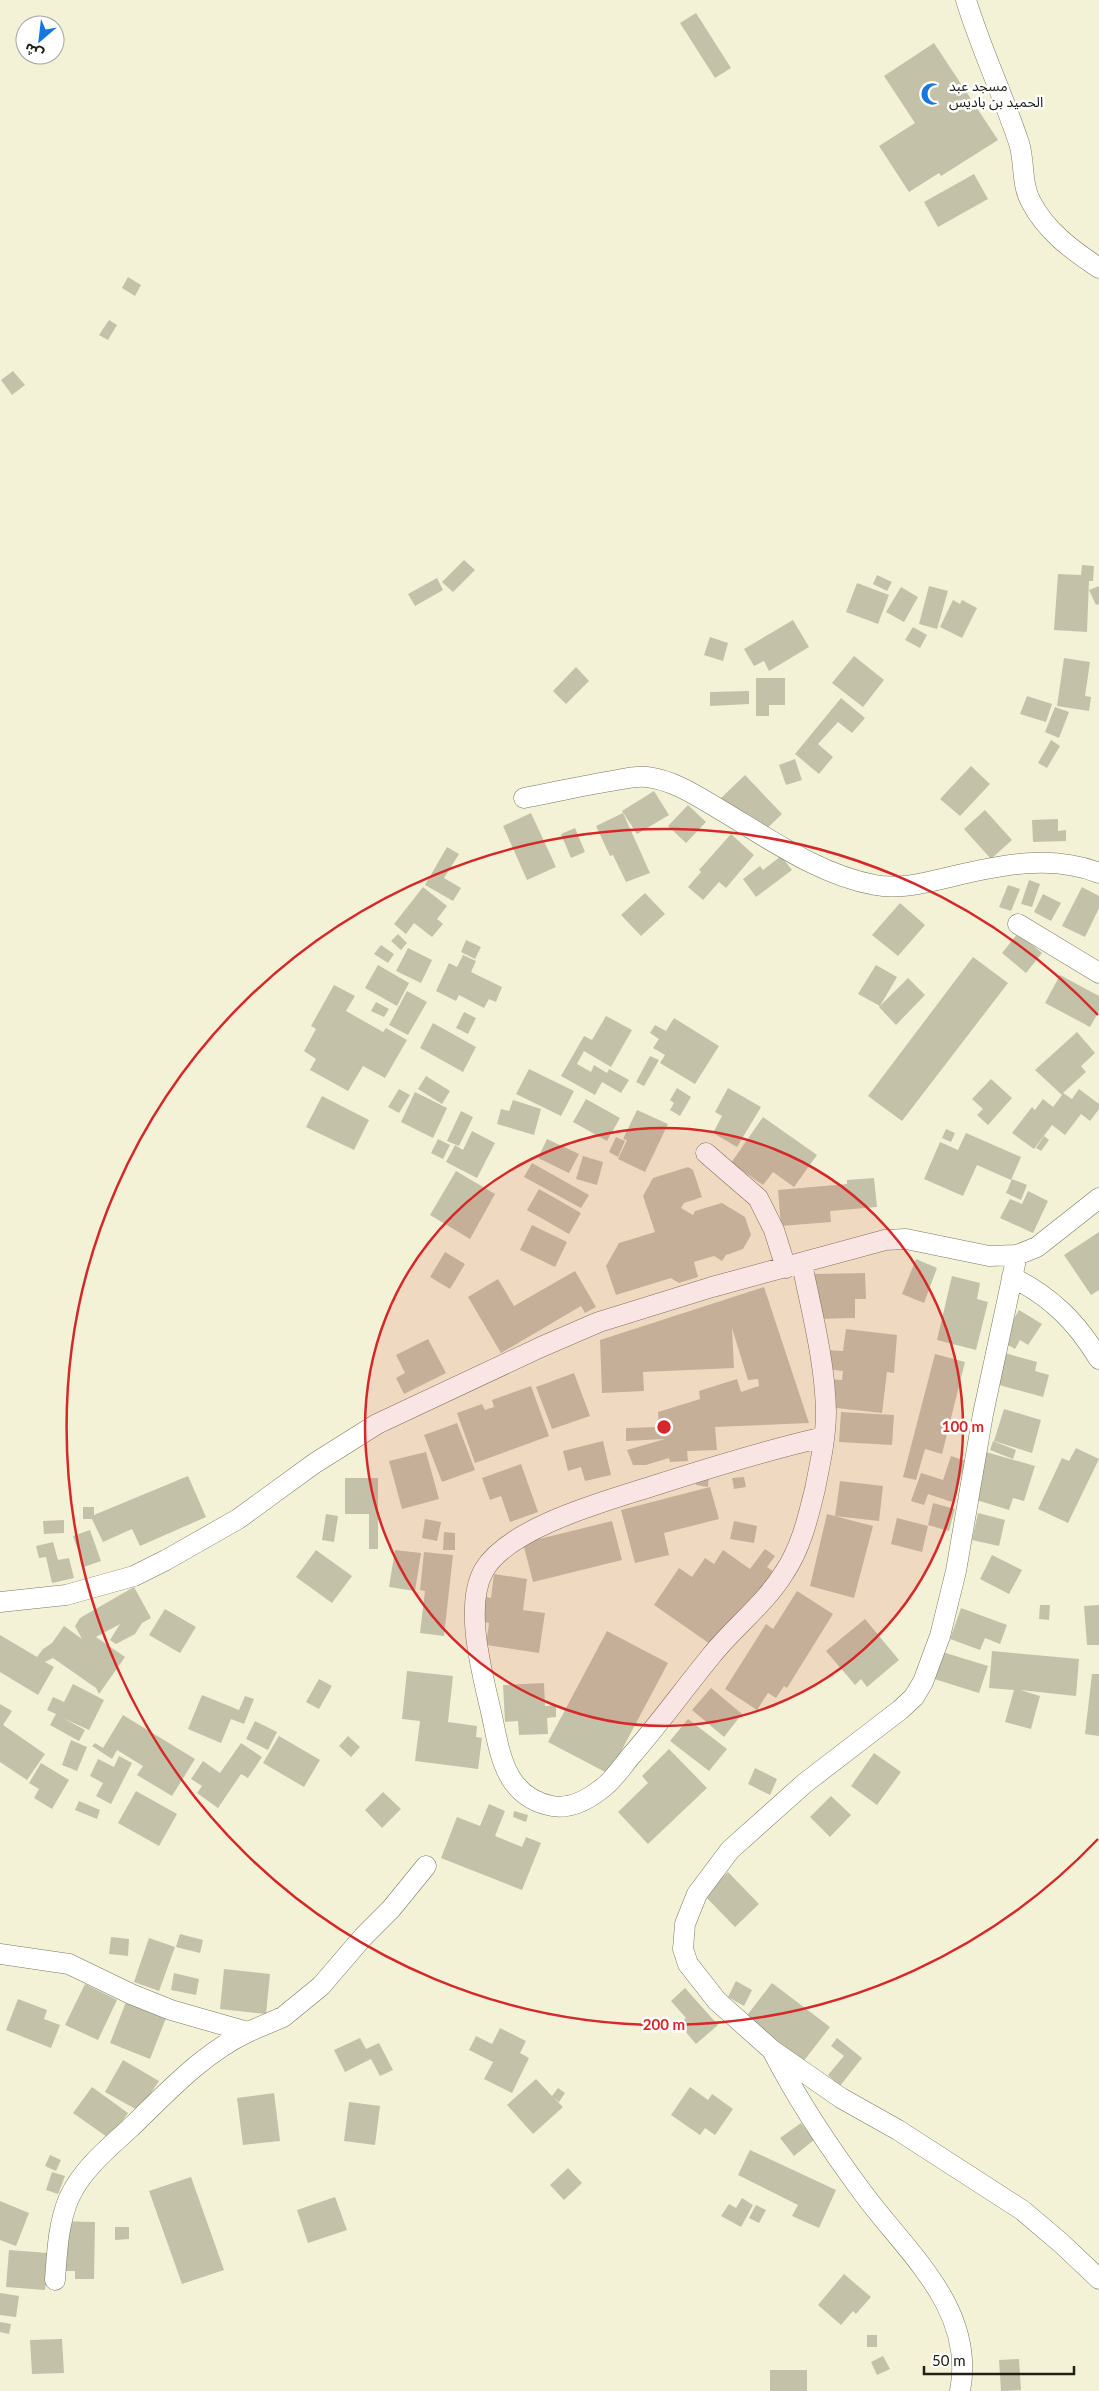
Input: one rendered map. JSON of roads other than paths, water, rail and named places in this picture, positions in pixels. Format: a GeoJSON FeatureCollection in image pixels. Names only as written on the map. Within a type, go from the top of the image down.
{"type":"FeatureCollection","features":[{"type":"Feature","properties":{"kind":"street"},"geometry":{"type":"LineString","coordinates":[[966,0],[1020,146],[1023,177],[1030,201],[1048,228],[1073,250],[1099,268]]}},
{"type":"Feature","properties":{"kind":"street"},"geometry":{"type":"LineString","coordinates":[[524,798],[624,779],[644,776],[656,778],[703,799],[799,856],[833,872],[876,886],[910,886],[1017,864],[1045,862],[1064,864],[1099,873]]}},
{"type":"Feature","properties":{"kind":"street"},"geometry":{"type":"LineString","coordinates":[[1018,924],[1099,973]]}},
{"type":"Feature","properties":{"kind":"street"},"geometry":{"type":"LineString","coordinates":[[706,1153],[758,1198],[794,1266],[823,1377],[826,1412],[824,1437],[805,1527],[796,1552],[783,1576],[712,1654],[664,1718],[604,1788],[578,1803],[555,1806],[526,1794],[510,1778],[502,1762],[482,1670],[475,1616],[475,1600],[484,1570],[494,1557],[526,1534],[573,1512],[763,1452],[824,1437]]}},
{"type":"Feature","properties":{"kind":"street"},"geometry":{"type":"LineString","coordinates":[[0,1602],[66,1595],[134,1576],[238,1519],[330,1453],[377,1424],[540,1347],[599,1322],[678,1297],[885,1240],[906,1239],[990,1256],[1017,1255],[1037,1246],[1099,1198]]}},
{"type":"Feature","properties":{"kind":"street"},"geometry":{"type":"LineString","coordinates":[[1017,1255],[983,1414],[956,1571],[940,1636],[923,1682],[914,1697],[900,1710],[805,1783],[730,1850],[697,1894],[685,1924],[683,1949],[688,1964],[716,2001],[772,2050],[841,2098],[898,2130],[1022,2210],[1099,2279]]}},
{"type":"Feature","properties":{"kind":"street"},"geometry":{"type":"LineString","coordinates":[[1012,1277],[1051,1300],[1081,1333],[1099,1359]]}},
{"type":"Feature","properties":{"kind":"street"},"geometry":{"type":"LineString","coordinates":[[55,2280],[59,2231],[69,2198],[82,2177],[105,2150],[191,2069],[229,2041],[283,2017],[321,1986],[363,1937],[391,1910],[426,1866]]}},
{"type":"Feature","properties":{"kind":"street"},"geometry":{"type":"LineString","coordinates":[[0,1954],[69,1964],[131,1994],[171,2010],[248,2032]]}},
{"type":"Feature","properties":{"kind":"street"},"geometry":{"type":"LineString","coordinates":[[772,2050],[840,2160],[864,2194],[918,2258],[945,2301],[959,2338],[963,2360],[960,2391]]}},
{"type":"Feature","properties":{"kind":"place","name":"مسجد عبد الحميد بن باديس"},"geometry":{"type":"Point","coordinates":[932,94]}}]}
